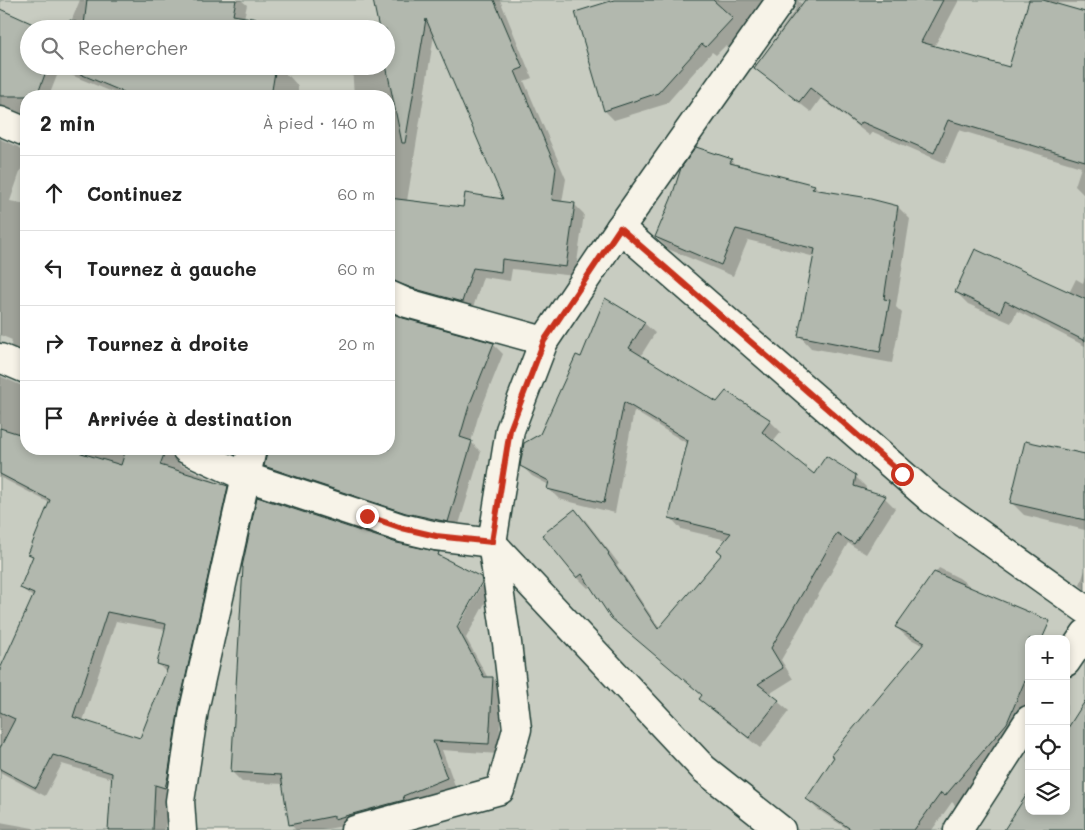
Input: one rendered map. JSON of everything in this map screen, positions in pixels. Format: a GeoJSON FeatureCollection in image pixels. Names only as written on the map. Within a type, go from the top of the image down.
{"type":"FeatureCollection","features":[{"type":"Feature","properties":{"kind":"street"},"geometry":{"type":"LineString","coordinates":[[355,830],[500,790],[517,729],[492,542],[510,430],[544,341],[620,228],[781,0]]}},
{"type":"Feature","properties":{"kind":"street"},"geometry":{"type":"LineString","coordinates":[[0,121],[20,129]]}},
{"type":"Feature","properties":{"kind":"street"},"geometry":{"type":"LineString","coordinates":[[620,228],[932,500],[1085,609]]}},
{"type":"Feature","properties":{"kind":"street"},"geometry":{"type":"LineString","coordinates":[[395,298],[407,303],[544,341]]}},
{"type":"Feature","properties":{"kind":"street"},"geometry":{"type":"LineString","coordinates":[[0,358],[20,366]]}},
{"type":"Feature","properties":{"kind":"street"},"geometry":{"type":"LineString","coordinates":[[199,455],[244,476],[402,528],[436,536],[492,542],[704,769],[781,830]]}},
{"type":"Feature","properties":{"kind":"street"},"geometry":{"type":"LineString","coordinates":[[182,830],[180,801],[194,710],[231,548],[244,476],[250,455]]}},
{"type":"Feature","properties":{"kind":"street"},"geometry":{"type":"LineString","coordinates":[[1070,656],[1085,634]]}},
{"type":"Feature","properties":{"kind":"street"},"geometry":{"type":"LineString","coordinates":[[958,830],[1026,725]]}},
{"type":"Feature","properties":{"kind":"shaded area"},"geometry":{"type":"Polygon","coordinates":[[[0,0],[1085,0],[1085,830],[0,830],[0,0]]]}},
{"type":"Feature","properties":{"kind":"building"},"geometry":{"type":"Polygon","coordinates":[[[87,0],[236,0],[233,15],[264,20],[85,20],[87,0]]]}},
{"type":"Feature","properties":{"kind":"building"},"geometry":{"type":"Polygon","coordinates":[[[373,0],[494,0],[523,68],[515,71],[556,168],[552,200],[575,203],[566,267],[502,259],[501,272],[473,268],[462,302],[395,282],[395,199],[463,207],[465,193],[503,199],[426,19],[405,143],[402,143],[395,109],[395,90],[391,90],[388,75],[395,75],[395,20],[377,20],[373,0]]]}},
{"type":"Feature","properties":{"kind":"building"},"geometry":{"type":"Polygon","coordinates":[[[614,0],[713,0],[733,18],[706,47],[702,44],[658,93],[604,111],[575,12],[614,0]]]}},
{"type":"Feature","properties":{"kind":"building"},"geometry":{"type":"Polygon","coordinates":[[[805,0],[943,0],[921,42],[1009,67],[1029,0],[1043,0],[1085,12],[1085,161],[948,120],[934,153],[862,122],[859,126],[810,88],[799,102],[754,68],[805,0]]]}},
{"type":"Feature","properties":{"kind":"building"},"geometry":{"type":"Polygon","coordinates":[[[0,9],[24,20],[20,20],[20,75],[45,75],[39,90],[20,90],[20,96],[0,96],[0,9]]]}},
{"type":"Feature","properties":{"kind":"building"},"geometry":{"type":"Polygon","coordinates":[[[83,75],[274,75],[272,90],[119,90],[83,75]]]}},
{"type":"Feature","properties":{"kind":"building"},"geometry":{"type":"Polygon","coordinates":[[[696,147],[732,159],[730,163],[815,185],[812,189],[863,197],[898,206],[884,299],[890,300],[880,352],[798,336],[815,249],[736,229],[721,265],[655,237],[671,199],[681,168],[696,147]]]}},
{"type":"Feature","properties":{"kind":"building"},"geometry":{"type":"Polygon","coordinates":[[[975,249],[1085,299],[1085,341],[1005,301],[1000,313],[955,292],[975,249]]]}},
{"type":"Feature","properties":{"kind":"building"},"geometry":{"type":"Polygon","coordinates":[[[605,298],[645,322],[629,348],[717,402],[726,391],[771,420],[762,432],[814,474],[826,456],[856,475],[854,486],[886,496],[854,544],[837,533],[771,648],[783,668],[758,684],[779,700],[749,738],[699,699],[702,695],[611,618],[582,574],[577,578],[542,535],[575,509],[609,553],[658,629],[722,554],[717,550],[731,533],[669,518],[688,440],[624,402],[604,503],[547,489],[549,481],[520,466],[524,443],[540,434],[576,355],[581,357],[605,298]]]}},
{"type":"Feature","properties":{"kind":"building"},"geometry":{"type":"Polygon","coordinates":[[[395,315],[494,343],[469,406],[460,437],[472,441],[448,522],[406,513],[264,466],[267,455],[395,455],[395,315]]]}},
{"type":"Feature","properties":{"kind":"building"},"geometry":{"type":"Polygon","coordinates":[[[0,428],[20,434],[20,455],[88,455],[121,465],[124,455],[164,455],[160,465],[228,486],[179,707],[168,776],[165,788],[155,785],[153,830],[108,830],[112,773],[53,755],[36,788],[0,769],[0,748],[15,719],[0,712],[0,669],[34,594],[20,588],[33,556],[28,554],[50,500],[0,474],[0,428]],[[107,612],[73,717],[140,738],[168,667],[157,664],[166,624],[107,612]]]}},
{"type":"Feature","properties":{"kind":"building"},"geometry":{"type":"Polygon","coordinates":[[[1025,441],[1085,454],[1085,520],[1010,503],[1025,441]]]}},
{"type":"Feature","properties":{"kind":"building"},"geometry":{"type":"Polygon","coordinates":[[[257,497],[397,543],[439,552],[438,555],[481,577],[482,582],[457,627],[484,677],[493,677],[489,744],[433,741],[447,778],[403,796],[404,800],[334,819],[334,816],[289,825],[281,775],[231,772],[242,567],[257,497]]]}},
{"type":"Feature","properties":{"kind":"building"},"geometry":{"type":"Polygon","coordinates":[[[934,572],[1050,621],[1044,635],[1025,635],[1025,680],[1007,723],[945,796],[941,793],[914,830],[852,830],[806,799],[834,757],[831,755],[925,642],[895,627],[934,572]]]}},
{"type":"Feature","properties":{"kind":"building"},"geometry":{"type":"Polygon","coordinates":[[[1085,701],[1085,830],[1004,830],[1025,797],[1025,815],[1070,815],[1070,725],[1085,701]]]}},
{"type":"Feature","properties":{"kind":"route"},"geometry":{"type":"LineString","coordinates":[[367,516],[402,528],[436,536],[492,542],[510,430],[544,341],[620,228],[902,474]]}}]}
